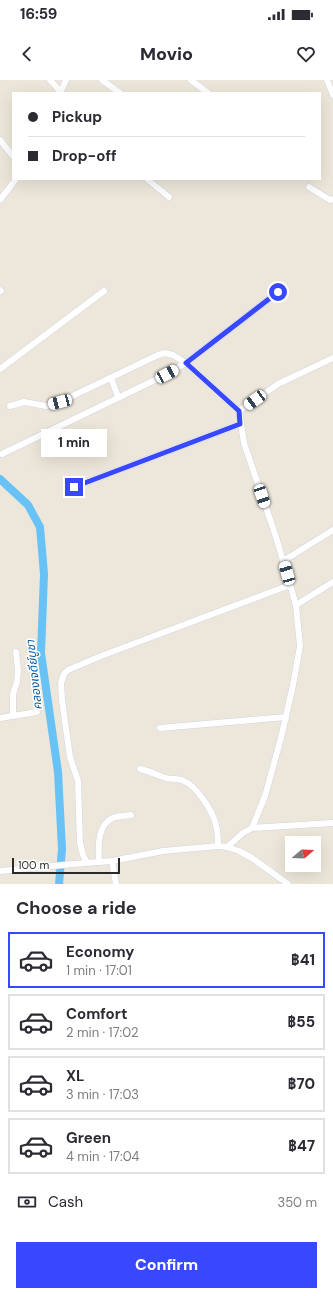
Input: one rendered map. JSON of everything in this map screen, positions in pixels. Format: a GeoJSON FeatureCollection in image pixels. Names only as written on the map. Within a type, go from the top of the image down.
{"type":"FeatureCollection","features":[{"type":"Feature","properties":{"kind":"street"},"geometry":{"type":"LineString","coordinates":[[50,80],[60,92],[66,80]]}},
{"type":"Feature","properties":{"kind":"street"},"geometry":{"type":"LineString","coordinates":[[102,80],[119,92]]}},
{"type":"Feature","properties":{"kind":"street"},"geometry":{"type":"LineString","coordinates":[[191,80],[207,92]]}},
{"type":"Feature","properties":{"kind":"street"},"geometry":{"type":"LineString","coordinates":[[327,80],[333,95]]}},
{"type":"Feature","properties":{"kind":"street"},"geometry":{"type":"LineString","coordinates":[[0,140],[12,155]]}},
{"type":"Feature","properties":{"kind":"street"},"geometry":{"type":"LineString","coordinates":[[0,200],[15,180]]}},
{"type":"Feature","properties":{"kind":"street"},"geometry":{"type":"LineString","coordinates":[[148,180],[169,197]]}},
{"type":"Feature","properties":{"kind":"street"},"geometry":{"type":"LineString","coordinates":[[309,188],[330,200],[333,199]]}},
{"type":"Feature","properties":{"kind":"street"},"geometry":{"type":"LineString","coordinates":[[0,369],[104,291]]}},
{"type":"Feature","properties":{"kind":"street"},"geometry":{"type":"LineString","coordinates":[[2,454],[157,379],[186,363],[278,292]]}},
{"type":"Feature","properties":{"kind":"street"},"geometry":{"type":"LineString","coordinates":[[10,406],[24,402],[46,406],[60,402],[158,355],[165,354],[173,355],[186,363],[239,411],[244,443],[283,560],[296,605],[300,646],[286,718],[265,796],[252,828]]}},
{"type":"Feature","properties":{"kind":"street"},"geometry":{"type":"LineString","coordinates":[[239,411],[278,384],[333,358]]}},
{"type":"Feature","properties":{"kind":"street"},"geometry":{"type":"LineString","coordinates":[[111,378],[118,398]]}},
{"type":"Feature","properties":{"kind":"street"},"geometry":{"type":"LineString","coordinates":[[74,487],[240,424]]}},
{"type":"Feature","properties":{"kind":"street"},"geometry":{"type":"LineString","coordinates":[[283,560],[333,530]]}},
{"type":"Feature","properties":{"kind":"street"},"geometry":{"type":"LineString","coordinates":[[296,605],[333,582]]}},
{"type":"Feature","properties":{"kind":"street"},"geometry":{"type":"LineString","coordinates":[[87,863],[80,843],[78,781],[70,757],[62,700],[61,683],[64,674],[68,670],[101,656],[290,585]]}},
{"type":"Feature","properties":{"kind":"street"},"geometry":{"type":"LineString","coordinates":[[13,716],[13,694],[17,682],[18,670],[16,652]]}},
{"type":"Feature","properties":{"kind":"street"},"geometry":{"type":"LineString","coordinates":[[0,718],[37,712]]}},
{"type":"Feature","properties":{"kind":"street"},"geometry":{"type":"LineString","coordinates":[[160,728],[286,718]]}},
{"type":"Feature","properties":{"kind":"street"},"geometry":{"type":"LineString","coordinates":[[140,769],[150,771],[168,779],[182,780],[197,791],[216,823],[218,846]]}},
{"type":"Feature","properties":{"kind":"street"},"geometry":{"type":"LineString","coordinates":[[99,862],[98,844],[105,825],[115,817],[131,815]]}},
{"type":"Feature","properties":{"kind":"street"},"geometry":{"type":"LineString","coordinates":[[227,847],[243,833],[252,828],[333,823]]}},
{"type":"Feature","properties":{"kind":"street"},"geometry":{"type":"LineString","coordinates":[[0,871],[112,861],[163,851],[218,846],[227,847],[252,858],[288,884]]}},
{"type":"Feature","properties":{"kind":"street"},"geometry":{"type":"LineString","coordinates":[[112,861],[116,884]]}},
{"type":"Feature","properties":{"kind":"waterway","name":"คลองเจดีย์บูชา"},"geometry":{"type":"LineString","coordinates":[[0,479],[28,505],[40,527],[44,574],[41,653],[58,772],[62,849],[59,884]]}},
{"type":"Feature","properties":{"kind":"route"},"geometry":{"type":"LineString","coordinates":[[74,487],[240,424],[239,411],[186,363],[278,292]]}}]}
